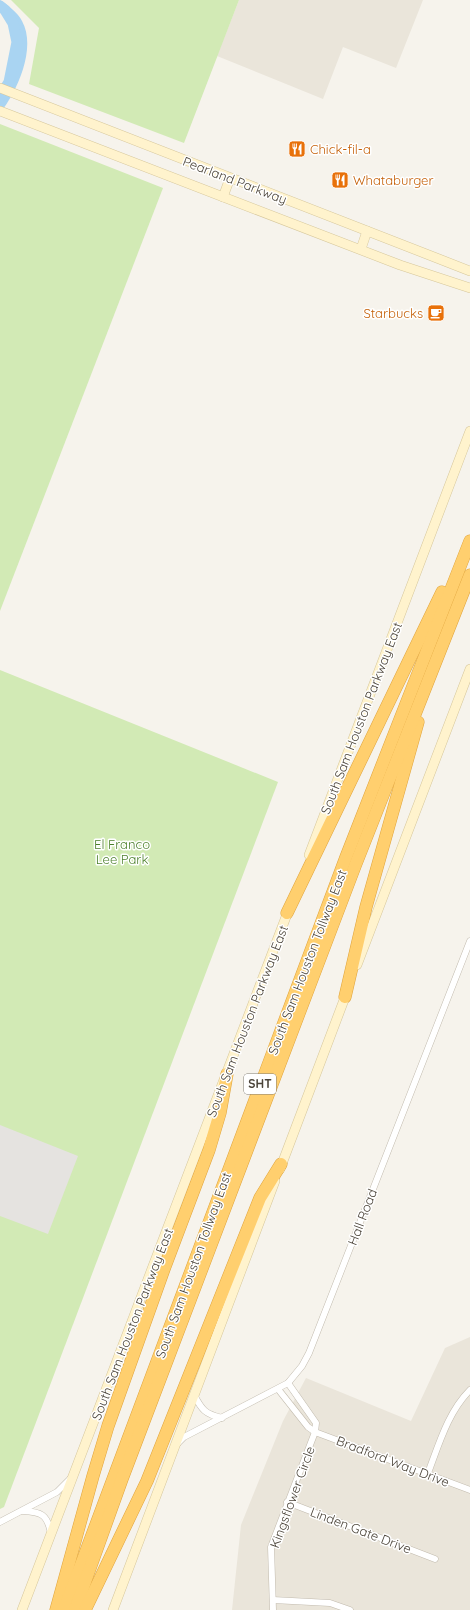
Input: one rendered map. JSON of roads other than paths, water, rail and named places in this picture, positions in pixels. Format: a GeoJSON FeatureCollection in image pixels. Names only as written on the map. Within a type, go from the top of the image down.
{"type":"FeatureCollection","features":[{"type":"Feature","properties":{"kind":"highway","name":"South Sam Houston Tollway East"},"geometry":{"type":"LineString","coordinates":[[64,1610],[346,857],[470,541]]}},
{"type":"Feature","properties":{"kind":"highway"},"geometry":{"type":"LineString","coordinates":[[287,913],[444,588],[462,560]]}},
{"type":"Feature","properties":{"kind":"highway","name":"South Sam Houston Tollway East"},"geometry":{"type":"LineString","coordinates":[[75,1610],[122,1479],[352,873],[470,575]]}},
{"type":"Feature","properties":{"kind":"highway"},"geometry":{"type":"LineString","coordinates":[[345,997],[366,906],[406,771],[433,667]]}},
{"type":"Feature","properties":{"kind":"highway"},"geometry":{"type":"LineString","coordinates":[[56,1610],[108,1426],[164,1269],[209,1150],[220,1113],[227,1074]]}},
{"type":"Feature","properties":{"kind":"highway"},"geometry":{"type":"LineString","coordinates":[[85,1610],[147,1481],[260,1198],[281,1164]]}},
{"type":"Feature","properties":{"kind":"main road","name":"Pearland Parkway"},"geometry":{"type":"LineString","coordinates":[[0,88],[470,271]]}},
{"type":"Feature","properties":{"kind":"main road","name":"Pearland Parkway"},"geometry":{"type":"LineString","coordinates":[[0,111],[400,265],[470,288]]}},
{"type":"Feature","properties":{"kind":"main road"},"geometry":{"type":"LineString","coordinates":[[223,197],[230,178]]}},
{"type":"Feature","properties":{"kind":"main road"},"geometry":{"type":"LineString","coordinates":[[361,249],[367,231]]}},
{"type":"Feature","properties":{"kind":"main road","name":"South Sam Houston Parkway East"},"geometry":{"type":"LineString","coordinates":[[22,1610],[227,1074],[470,431]]}},
{"type":"Feature","properties":{"kind":"main road"},"geometry":{"type":"LineString","coordinates":[[113,1610],[470,669]]}},
{"type":"Feature","properties":{"kind":"street","name":"Hall Road"},"geometry":{"type":"LineString","coordinates":[[175,1445],[184,1437],[288,1383],[302,1366],[309,1353],[470,941]]}},
{"type":"Feature","properties":{"kind":"street","name":"Kingsflower Circle"},"geometry":{"type":"LineString","coordinates":[[273,1610],[271,1547],[315,1432],[316,1423],[288,1383]]}},
{"type":"Feature","properties":{"kind":"street","name":"Kingsflower Circle"},"geometry":{"type":"LineString","coordinates":[[278,1389],[308,1428],[315,1432]]}},
{"type":"Feature","properties":{"kind":"street"},"geometry":{"type":"LineString","coordinates":[[428,1473],[449,1419],[457,1404],[470,1390]]}},
{"type":"Feature","properties":{"kind":"street"},"geometry":{"type":"LineString","coordinates":[[194,1395],[202,1410],[212,1416],[222,1418]]}},
{"type":"Feature","properties":{"kind":"street","name":"Bradford Way Drive"},"geometry":{"type":"LineString","coordinates":[[315,1432],[428,1473],[470,1490]]}},
{"type":"Feature","properties":{"kind":"street"},"geometry":{"type":"LineString","coordinates":[[0,1522],[57,1492],[69,1481],[76,1471]]}},
{"type":"Feature","properties":{"kind":"street","name":"Linden Gate Drive"},"geometry":{"type":"LineString","coordinates":[[287,1502],[435,1559]]}},
{"type":"Feature","properties":{"kind":"street"},"geometry":{"type":"LineString","coordinates":[[21,1511],[36,1512],[44,1516],[49,1523],[51,1534]]}},
{"type":"Feature","properties":{"kind":"street"},"geometry":{"type":"LineString","coordinates":[[273,1600],[330,1603],[350,1610]]}},
{"type":"Feature","properties":{"kind":"water"},"geometry":{"type":"Polygon","coordinates":[[[0,0],[12,9],[22,21],[26,32],[27,44],[23,69],[18,82],[13,94],[0,113],[0,95],[16,66],[20,40],[16,28],[0,10],[0,0]]]}},
{"type":"Feature","properties":{"kind":"waterway"},"geometry":{"type":"LineString","coordinates":[[0,6],[5,10],[13,23],[17,42],[9,82],[0,97]]}},
{"type":"Feature","properties":{"kind":"place","name":"Chick-fil-a"},"geometry":{"type":"Point","coordinates":[297,149]}},
{"type":"Feature","properties":{"kind":"place","name":"Whataburger"},"geometry":{"type":"Point","coordinates":[340,180]}},
{"type":"Feature","properties":{"kind":"place","name":"Starbucks"},"geometry":{"type":"Point","coordinates":[436,313]}},
{"type":"Feature","properties":{"kind":"park label","name":"El Franco Lee Park"},"geometry":{"type":"Point","coordinates":[122,852]}}]}
